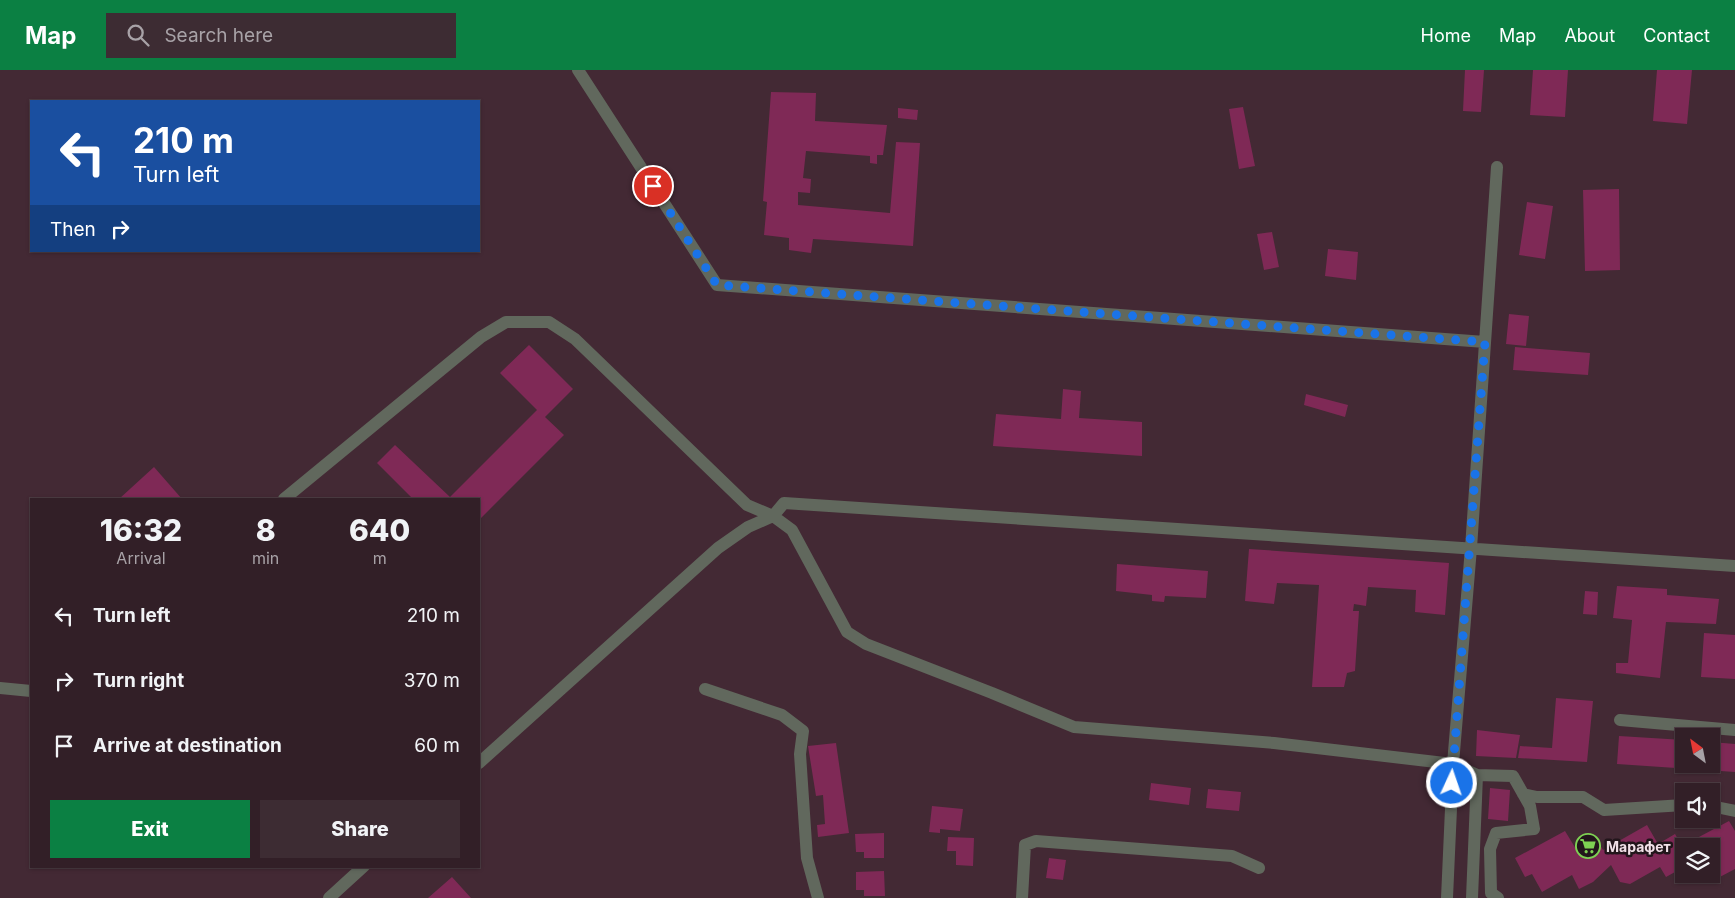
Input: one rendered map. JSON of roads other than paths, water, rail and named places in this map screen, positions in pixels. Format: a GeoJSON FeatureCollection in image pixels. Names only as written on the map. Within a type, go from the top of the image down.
{"type":"FeatureCollection","features":[{"type":"Feature","properties":{"kind":"street"},"geometry":{"type":"LineString","coordinates":[[578,70],[717,285],[1485,342]]}},
{"type":"Feature","properties":{"kind":"street"},"geometry":{"type":"LineString","coordinates":[[1447,898],[1453,764],[1471,548],[1497,167]]}},
{"type":"Feature","properties":{"kind":"street"},"geometry":{"type":"LineString","coordinates":[[285,498],[481,337],[506,322],[549,322],[575,339],[747,506],[773,516],[792,530],[847,632],[866,644],[1074,727],[1274,743],[1453,764],[1477,775],[1513,776],[1530,806],[1534,829],[1496,833],[1490,849],[1491,892],[1498,898]]}},
{"type":"Feature","properties":{"kind":"street"},"geometry":{"type":"LineString","coordinates":[[480,762],[718,548],[748,527],[773,516],[784,503],[1735,566]]}},
{"type":"Feature","properties":{"kind":"street"},"geometry":{"type":"LineString","coordinates":[[0,688],[30,691]]}},
{"type":"Feature","properties":{"kind":"street"},"geometry":{"type":"LineString","coordinates":[[706,689],[782,715],[803,731],[800,754],[808,858],[818,898]]}},
{"type":"Feature","properties":{"kind":"street"},"geometry":{"type":"LineString","coordinates":[[1620,720],[1735,730]]}},
{"type":"Feature","properties":{"kind":"street"},"geometry":{"type":"LineString","coordinates":[[1472,898],[1477,775]]}},
{"type":"Feature","properties":{"kind":"street"},"geometry":{"type":"LineString","coordinates":[[1523,794],[1537,797],[1582,797],[1604,810],[1675,805]]}},
{"type":"Feature","properties":{"kind":"street"},"geometry":{"type":"LineString","coordinates":[[1720,808],[1735,810]]}},
{"type":"Feature","properties":{"kind":"street"},"geometry":{"type":"LineString","coordinates":[[1022,898],[1025,846],[1036,841],[1232,856],[1259,868]]}},
{"type":"Feature","properties":{"kind":"street"},"geometry":{"type":"LineString","coordinates":[[329,898],[362,868]]}},
{"type":"Feature","properties":{"kind":"place","name":"Марафет"},"geometry":{"type":"Point","coordinates":[1588,846]}}]}
